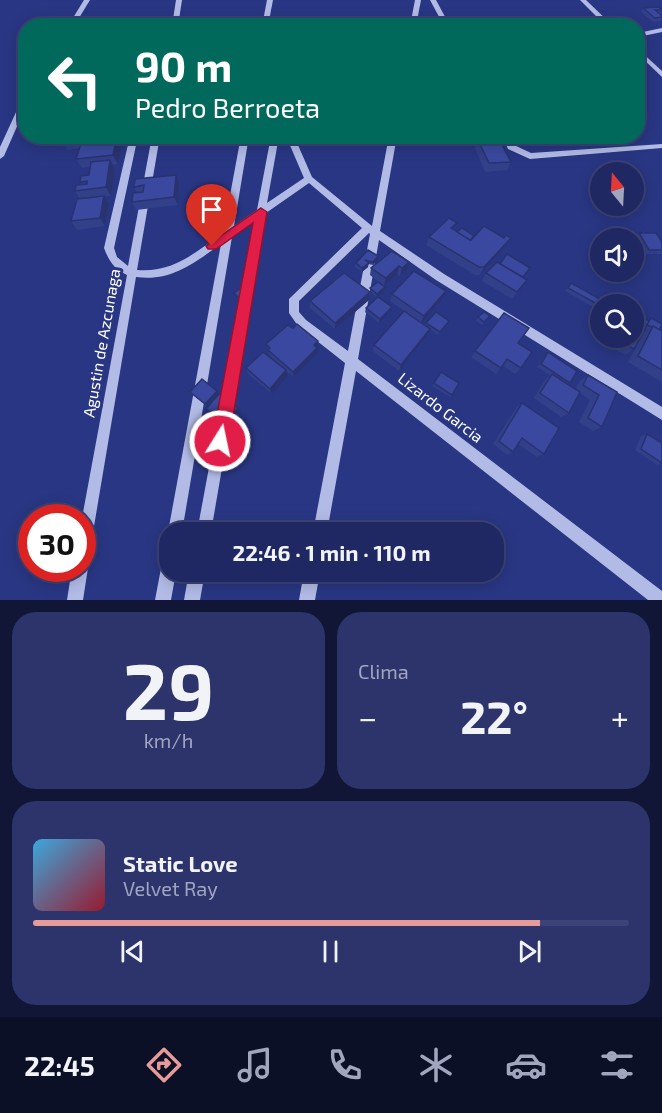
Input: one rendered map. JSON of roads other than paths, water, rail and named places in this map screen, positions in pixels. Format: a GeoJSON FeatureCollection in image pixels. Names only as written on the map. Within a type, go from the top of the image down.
{"type":"FeatureCollection","features":[{"type":"Feature","properties":{"kind":"street"},"geometry":{"type":"LineString","coordinates":[[76,18],[87,0]]}},
{"type":"Feature","properties":{"kind":"street"},"geometry":{"type":"LineString","coordinates":[[176,18],[179,0]]}},
{"type":"Feature","properties":{"kind":"street"},"geometry":{"type":"LineString","coordinates":[[267,18],[270,0]]}},
{"type":"Feature","properties":{"kind":"street"},"geometry":{"type":"LineString","coordinates":[[415,18],[418,0]]}},
{"type":"Feature","properties":{"kind":"street"},"geometry":{"type":"LineString","coordinates":[[432,0],[442,18]]}},
{"type":"Feature","properties":{"kind":"street"},"geometry":{"type":"LineString","coordinates":[[583,0],[602,18]]}},
{"type":"Feature","properties":{"kind":"street"},"geometry":{"type":"LineString","coordinates":[[645,34],[662,30]]}},
{"type":"Feature","properties":{"kind":"street"},"geometry":{"type":"LineString","coordinates":[[645,58],[662,75]]}},
{"type":"Feature","properties":{"kind":"street"},"geometry":{"type":"LineString","coordinates":[[0,156],[18,115]]}},
{"type":"Feature","properties":{"kind":"street"},"geometry":{"type":"LineString","coordinates":[[132,144],[109,248],[111,258],[118,268],[132,273],[164,274],[181,267],[309,180]]}},
{"type":"Feature","properties":{"kind":"street","name":"Agustin de Azcunaga"},"geometry":{"type":"LineString","coordinates":[[91,504],[155,144]]}},
{"type":"Feature","properties":{"kind":"street"},"geometry":{"type":"LineString","coordinates":[[177,522],[244,144]]}},
{"type":"Feature","properties":{"kind":"street"},"geometry":{"type":"LineString","coordinates":[[206,522],[274,144]]}},
{"type":"Feature","properties":{"kind":"street"},"geometry":{"type":"LineString","coordinates":[[293,144],[309,180],[371,231],[440,277],[662,414]]}},
{"type":"Feature","properties":{"kind":"street"},"geometry":{"type":"LineString","coordinates":[[322,522],[371,231],[391,144]]}},
{"type":"Feature","properties":{"kind":"street"},"geometry":{"type":"LineString","coordinates":[[510,144],[520,153],[542,156],[662,146]]}},
{"type":"Feature","properties":{"kind":"street","name":"Lizardo Garcia"},"geometry":{"type":"LineString","coordinates":[[371,231],[294,299],[294,313],[302,323],[661,600]]}},
{"type":"Feature","properties":{"kind":"street"},"geometry":{"type":"LineString","coordinates":[[75,600],[78,582]]}},
{"type":"Feature","properties":{"kind":"street"},"geometry":{"type":"LineString","coordinates":[[163,600],[166,582]]}},
{"type":"Feature","properties":{"kind":"street"},"geometry":{"type":"LineString","coordinates":[[192,600],[195,582]]}},
{"type":"Feature","properties":{"kind":"street"},"geometry":{"type":"LineString","coordinates":[[307,600],[310,582]]}}]}
